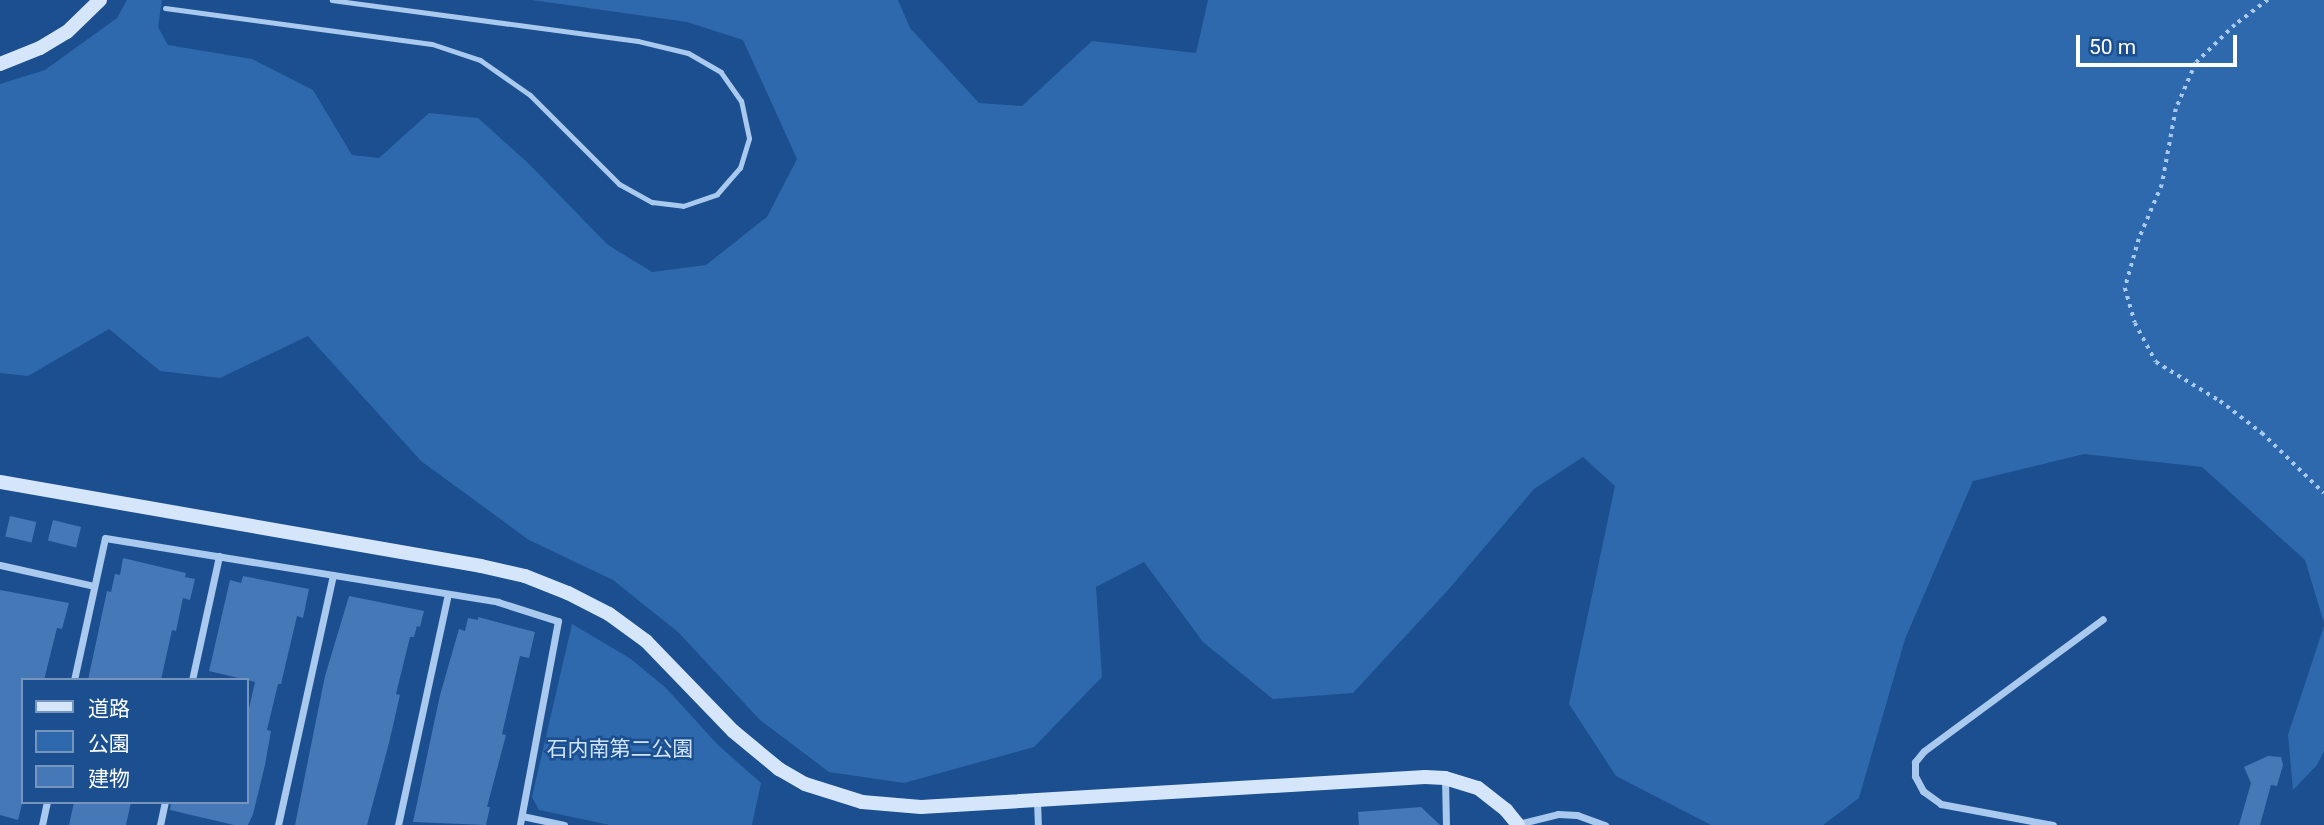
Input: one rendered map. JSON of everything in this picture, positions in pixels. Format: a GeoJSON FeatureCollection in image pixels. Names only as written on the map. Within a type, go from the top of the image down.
{"type":"FeatureCollection","features":[{"type":"Feature","properties":{"kind":"street"},"geometry":{"type":"LineString","coordinates":[[0,64],[40,48],[66,32],[100,0]]}},
{"type":"Feature","properties":{"kind":"street"},"geometry":{"type":"LineString","coordinates":[[0,482],[526,576],[609,614],[646,641],[755,751],[806,784],[862,802],[892,806],[1445,778],[1478,788],[1493,798],[1518,825],[1558,814],[1577,816],[1605,825]]}},
{"type":"Feature","properties":{"kind":"street"},"geometry":{"type":"LineString","coordinates":[[74,678],[104,538],[498,602],[558,621],[521,821],[564,825]]}},
{"type":"Feature","properties":{"kind":"street"},"geometry":{"type":"LineString","coordinates":[[192,678],[219,556]]}},
{"type":"Feature","properties":{"kind":"street"},"geometry":{"type":"LineString","coordinates":[[0,565],[94,586]]}},
{"type":"Feature","properties":{"kind":"street"},"geometry":{"type":"LineString","coordinates":[[278,825],[333,575]]}},
{"type":"Feature","properties":{"kind":"street"},"geometry":{"type":"LineString","coordinates":[[398,825],[448,594]]}},
{"type":"Feature","properties":{"kind":"street"},"geometry":{"type":"LineString","coordinates":[[2053,825],[1941,804],[1923,791],[1915,776],[1915,762],[1924,751],[2104,619]]}},
{"type":"Feature","properties":{"kind":"street"},"geometry":{"type":"LineString","coordinates":[[1445,778],[1446,825]]}},
{"type":"Feature","properties":{"kind":"street"},"geometry":{"type":"LineString","coordinates":[[1037,800],[1038,825]]}},
{"type":"Feature","properties":{"kind":"street"},"geometry":{"type":"LineString","coordinates":[[42,825],[47,804]]}},
{"type":"Feature","properties":{"kind":"street"},"geometry":{"type":"LineString","coordinates":[[160,825],[165,804]]}},
{"type":"Feature","properties":{"kind":"lane"},"geometry":{"type":"LineString","coordinates":[[165,8],[432,44],[480,60],[530,95],[619,184],[652,202],[683,206],[717,194],[740,168],[749,138],[741,101],[721,72],[688,52],[638,41],[332,0]]}},
{"type":"Feature","properties":{"kind":"path"},"geometry":{"type":"LineString","coordinates":[[2268,0],[2235,25],[2196,64],[2175,109],[2162,185],[2139,239],[2125,288],[2135,323],[2156,362],[2220,401],[2262,433],[2324,493]]}},
{"type":"Feature","properties":{"kind":"green space"},"geometry":{"type":"Polygon","coordinates":[[[127,0],[162,0],[158,27],[168,45],[252,59],[313,90],[352,155],[379,158],[429,113],[478,118],[527,162],[608,245],[652,272],[706,265],[767,217],[797,159],[743,40],[687,22],[532,0],[898,0],[910,28],[979,103],[1022,106],[1092,41],[1196,53],[1208,0],[2324,0],[2324,623],[2305,560],[2202,467],[2084,454],[1973,481],[1905,639],[1859,798],[1823,825],[1711,825],[1616,776],[1569,704],[1615,486],[1583,457],[1534,489],[1448,590],[1353,693],[1273,699],[1203,642],[1144,562],[1096,587],[1102,677],[1034,747],[904,783],[829,772],[760,720],[678,632],[613,580],[529,540],[421,461],[308,336],[220,378],[160,371],[109,329],[28,376],[0,373],[0,84],[45,70],[117,18],[127,0]]]}},
{"type":"Feature","properties":{"kind":"green space","name":"石内南第二公園"},"geometry":{"type":"Polygon","coordinates":[[[572,624],[631,659],[666,688],[718,745],[761,783],[752,825],[610,825],[539,810],[532,797],[572,624]]]}},
{"type":"Feature","properties":{"kind":"green space"},"geometry":{"type":"Polygon","coordinates":[[[2324,626],[2324,751],[2317,765],[2293,790],[2288,735],[2324,626]]]}},
{"type":"Feature","properties":{"kind":"building"},"geometry":{"type":"Polygon","coordinates":[[[10,516],[36,522],[32,543],[5,536],[10,516]]]}},
{"type":"Feature","properties":{"kind":"building"},"geometry":{"type":"Polygon","coordinates":[[[53,520],[81,527],[76,547],[48,540],[53,520]]]}},
{"type":"Feature","properties":{"kind":"building"},"geometry":{"type":"Polygon","coordinates":[[[123,558],[186,573],[185,577],[195,579],[190,600],[183,598],[176,631],[172,630],[161,678],[88,678],[107,591],[111,592],[115,574],[120,575],[123,558]]]}},
{"type":"Feature","properties":{"kind":"building"},"geometry":{"type":"Polygon","coordinates":[[[243,576],[309,589],[303,618],[297,616],[281,684],[278,684],[267,730],[271,731],[265,765],[253,814],[248,825],[234,825],[170,810],[171,804],[248,804],[248,713],[255,682],[248,678],[209,671],[230,580],[241,583],[243,576]]]}},
{"type":"Feature","properties":{"kind":"building"},"geometry":{"type":"Polygon","coordinates":[[[0,590],[69,603],[62,629],[57,628],[44,678],[21,678],[22,804],[18,820],[0,815],[0,590]]]}},
{"type":"Feature","properties":{"kind":"building"},"geometry":{"type":"Polygon","coordinates":[[[349,596],[424,611],[420,627],[417,626],[414,637],[410,637],[396,694],[400,695],[367,825],[295,825],[325,676],[349,596]]]}},
{"type":"Feature","properties":{"kind":"building"},"geometry":{"type":"Polygon","coordinates":[[[478,617],[535,632],[529,658],[520,656],[502,734],[506,735],[487,807],[490,807],[486,825],[413,822],[440,695],[459,629],[465,631],[468,618],[478,620],[478,617]]]}},
{"type":"Feature","properties":{"kind":"building"},"geometry":{"type":"Polygon","coordinates":[[[2268,756],[2281,757],[2283,765],[2277,786],[2271,785],[2260,825],[2239,825],[2251,783],[2244,767],[2268,756]]]}},
{"type":"Feature","properties":{"kind":"building"},"geometry":{"type":"Polygon","coordinates":[[[74,804],[131,804],[126,825],[69,825],[74,804]]]}},
{"type":"Feature","properties":{"kind":"building"},"geometry":{"type":"Polygon","coordinates":[[[1421,807],[1440,825],[1359,825],[1358,812],[1421,807]]]}}]}
